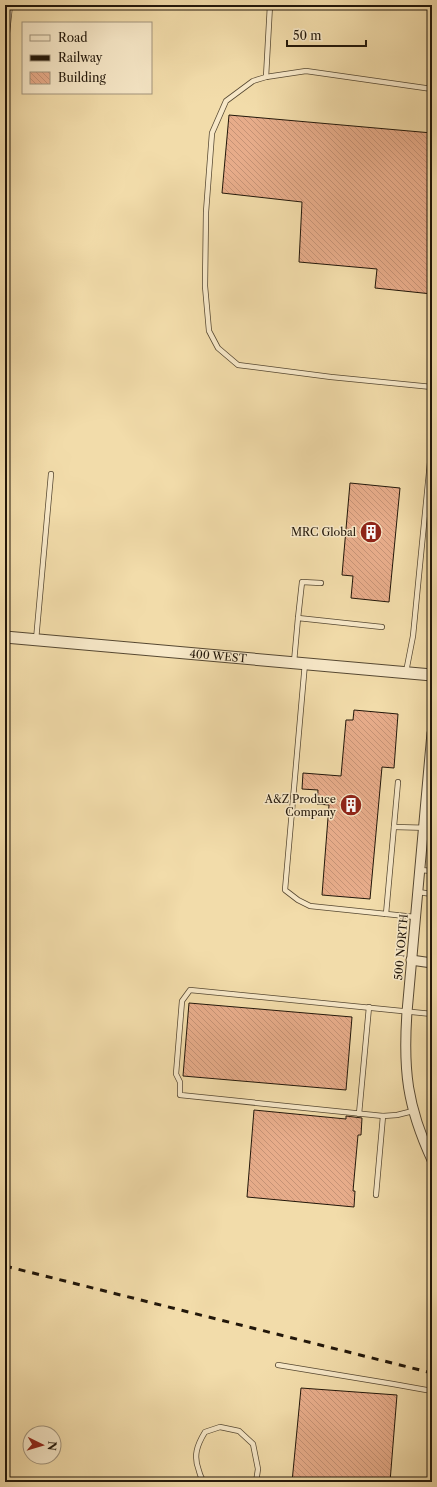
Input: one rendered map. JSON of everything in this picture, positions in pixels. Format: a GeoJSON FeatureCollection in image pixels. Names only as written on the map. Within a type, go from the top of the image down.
{"type":"FeatureCollection","features":[{"type":"Feature","properties":{"kind":"street","name":"400 WEST"},"geometry":{"type":"LineString","coordinates":[[5,637],[432,675]]}},
{"type":"Feature","properties":{"kind":"street","name":"500 NORTH"},"geometry":{"type":"LineString","coordinates":[[432,733],[428,827],[420,870],[415,917],[405,1056],[408,1092],[421,1136],[432,1160]]}},
{"type":"Feature","properties":{"kind":"street"},"geometry":{"type":"LineString","coordinates":[[411,960],[432,963]]}},
{"type":"Feature","properties":{"kind":"lane"},"geometry":{"type":"LineString","coordinates":[[5,52],[10,5]]}},
{"type":"Feature","properties":{"kind":"lane"},"geometry":{"type":"LineString","coordinates":[[266,77],[270,5]]}},
{"type":"Feature","properties":{"kind":"lane"},"geometry":{"type":"LineString","coordinates":[[432,88],[306,71],[266,77],[253,81],[226,101],[212,133],[206,212],[205,286],[209,331],[218,348],[238,365],[331,377],[432,387]]}},
{"type":"Feature","properties":{"kind":"lane"},"geometry":{"type":"LineString","coordinates":[[406,672],[413,636],[432,442]]}},
{"type":"Feature","properties":{"kind":"lane"},"geometry":{"type":"LineString","coordinates":[[36,640],[50,474]]}},
{"type":"Feature","properties":{"kind":"lane"},"geometry":{"type":"LineString","coordinates":[[321,584],[302,582],[298,618],[299,663],[285,890],[298,900],[310,906],[415,917]]}},
{"type":"Feature","properties":{"kind":"lane"},"geometry":{"type":"LineString","coordinates":[[298,618],[382,626]]}},
{"type":"Feature","properties":{"kind":"lane"},"geometry":{"type":"LineString","coordinates":[[386,914],[398,782]]}},
{"type":"Feature","properties":{"kind":"lane"},"geometry":{"type":"LineString","coordinates":[[394,827],[428,827]]}},
{"type":"Feature","properties":{"kind":"lane"},"geometry":{"type":"LineString","coordinates":[[420,870],[432,872]]}},
{"type":"Feature","properties":{"kind":"lane"},"geometry":{"type":"LineString","coordinates":[[418,892],[432,894]]}},
{"type":"Feature","properties":{"kind":"lane"},"geometry":{"type":"LineString","coordinates":[[413,1111],[398,1115],[383,1116],[180,1095],[180,1082],[176,1074],[182,1001],[190,990],[432,1014]]}},
{"type":"Feature","properties":{"kind":"lane"},"geometry":{"type":"LineString","coordinates":[[359,1114],[369,1007]]}},
{"type":"Feature","properties":{"kind":"lane"},"geometry":{"type":"LineString","coordinates":[[376,1195],[383,1116]]}},
{"type":"Feature","properties":{"kind":"lane"},"geometry":{"type":"LineString","coordinates":[[278,1365],[386,1382],[432,1391]]}},
{"type":"Feature","properties":{"kind":"lane"},"geometry":{"type":"LineString","coordinates":[[205,1482],[202,1480],[195,1462],[198,1443],[205,1432],[220,1427],[239,1431],[253,1444],[258,1469],[256,1482]]}},
{"type":"Feature","properties":{"kind":"building"},"geometry":{"type":"Polygon","coordinates":[[[229,115],[432,133],[432,294],[375,288],[377,269],[299,262],[302,202],[222,193],[229,115]]]}},
{"type":"Feature","properties":{"kind":"building","name":"MRC Global"},"geometry":{"type":"Polygon","coordinates":[[[350,483],[400,488],[389,602],[351,598],[353,576],[342,575],[350,483]]]}},
{"type":"Feature","properties":{"kind":"building","name":"A&Z Produce Company"},"geometry":{"type":"Polygon","coordinates":[[[354,710],[398,714],[394,768],[382,767],[370,899],[322,895],[329,805],[317,804],[318,790],[302,789],[303,773],[341,776],[346,720],[353,720],[354,710]]]}},
{"type":"Feature","properties":{"kind":"building"},"geometry":{"type":"Polygon","coordinates":[[[189,1003],[352,1017],[346,1090],[183,1076],[189,1003]]]}},
{"type":"Feature","properties":{"kind":"building"},"geometry":{"type":"Polygon","coordinates":[[[254,1110],[346,1119],[346,1116],[362,1118],[361,1135],[358,1135],[353,1191],[355,1191],[354,1207],[247,1197],[254,1110]]]}},
{"type":"Feature","properties":{"kind":"building"},"geometry":{"type":"Polygon","coordinates":[[[301,1388],[397,1395],[390,1482],[292,1482],[301,1388]]]}},
{"type":"Feature","properties":{"kind":"railway"},"geometry":{"type":"LineString","coordinates":[[5,1266],[432,1373]]}},
{"type":"Feature","properties":{"kind":"railway"},"geometry":{"type":"LineString","coordinates":[[5,1479],[13,1482]]}},
{"type":"Feature","properties":{"kind":"place","name":"MRC Global"},"geometry":{"type":"Point","coordinates":[371,532]}},
{"type":"Feature","properties":{"kind":"place","name":"A&Z Produce Company"},"geometry":{"type":"Point","coordinates":[351,805]}}]}
